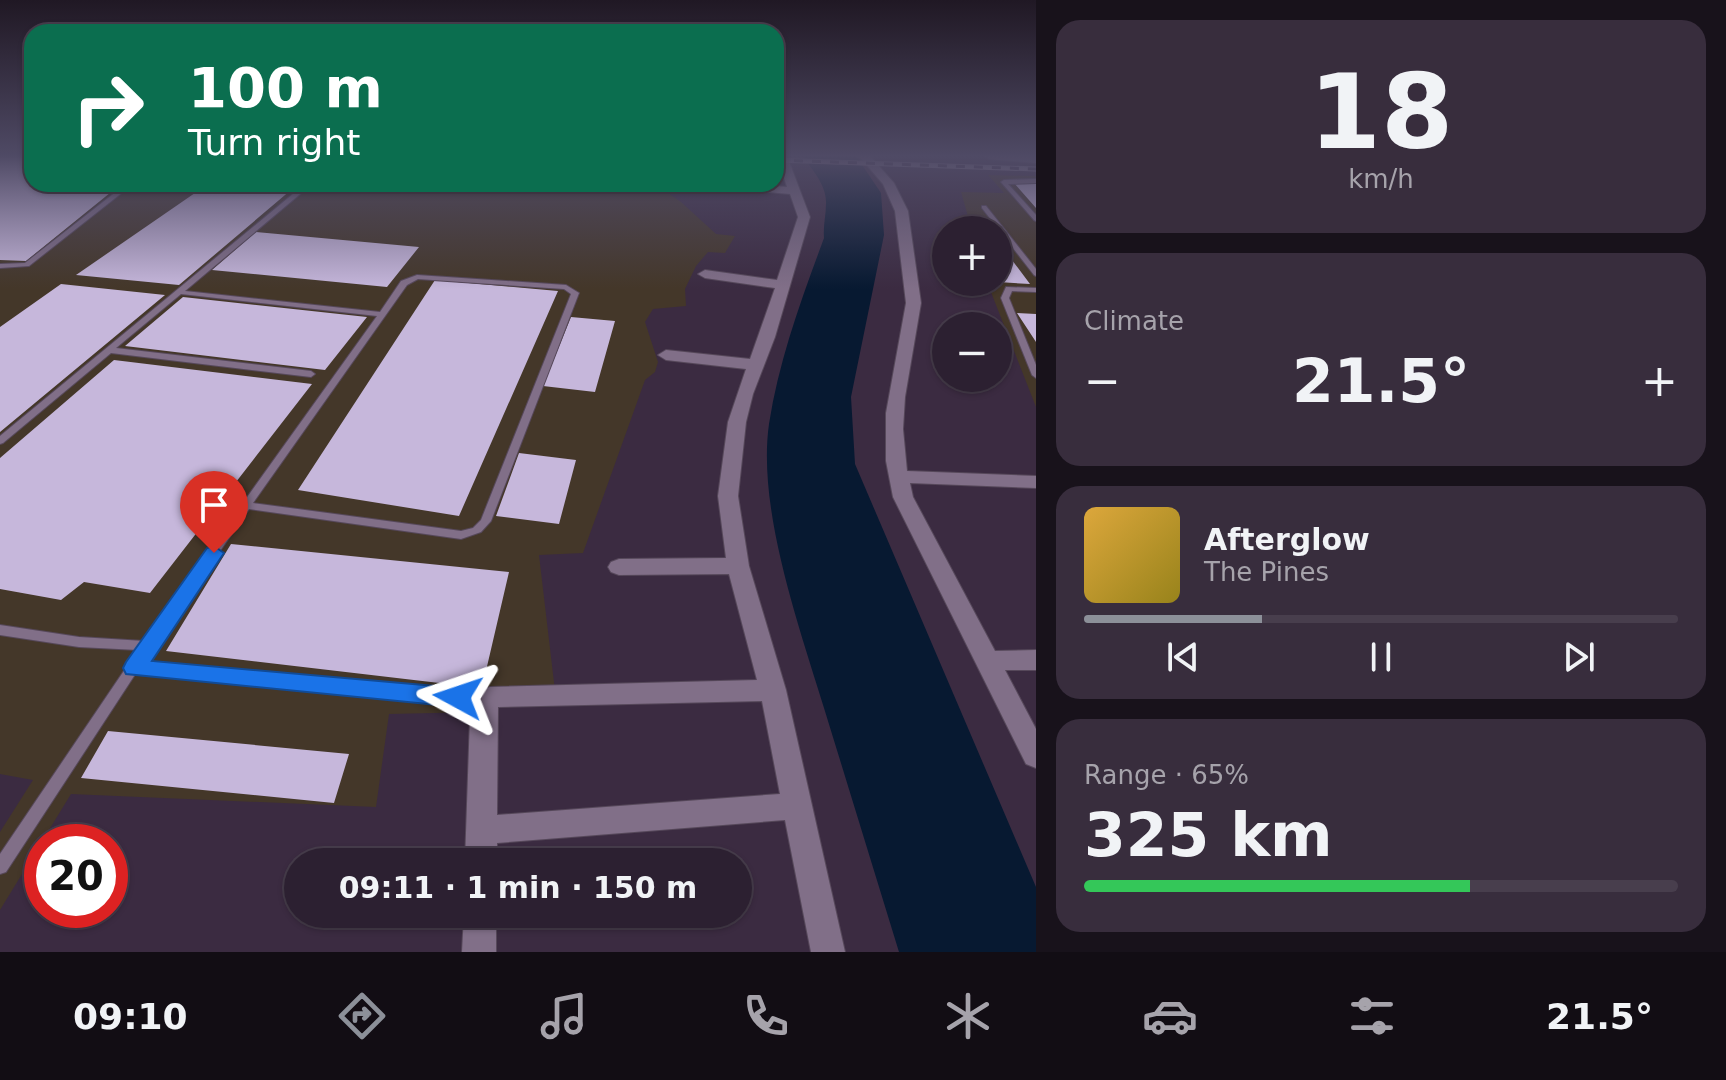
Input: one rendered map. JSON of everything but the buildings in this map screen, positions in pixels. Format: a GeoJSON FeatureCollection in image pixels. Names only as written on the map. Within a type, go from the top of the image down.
{"type":"FeatureCollection","features":[{"type":"Feature","properties":{"kind":"street"},"geometry":{"type":"LineString","coordinates":[[797,200],[804,217],[737,422],[728,496],[738,566],[773,690],[828,952]]}},
{"type":"Feature","properties":{"kind":"street"},"geometry":{"type":"LineString","coordinates":[[899,200],[907,228],[914,304],[895,416],[893,455],[898,477],[903,497],[1036,756]]}},
{"type":"Feature","properties":{"kind":"street"},"geometry":{"type":"LineString","coordinates":[[705,274],[781,285]]}},
{"type":"Feature","properties":{"kind":"street"},"geometry":{"type":"LineString","coordinates":[[666,355],[755,365]]}},
{"type":"Feature","properties":{"kind":"street"},"geometry":{"type":"LineString","coordinates":[[898,477],[1035,485]]}},
{"type":"Feature","properties":{"kind":"street"},"geometry":{"type":"LineString","coordinates":[[619,567],[738,566]]}},
{"type":"Feature","properties":{"kind":"street"},"geometry":{"type":"LineString","coordinates":[[988,661],[1036,660]]}},
{"type":"Feature","properties":{"kind":"street"},"geometry":{"type":"LineString","coordinates":[[481,848],[483,717],[490,697],[773,690]]}},
{"type":"Feature","properties":{"kind":"street"},"geometry":{"type":"LineString","coordinates":[[482,830],[798,806]]}},
{"type":"Feature","properties":{"kind":"street"},"geometry":{"type":"LineString","coordinates":[[479,952],[480,928]]}},
{"type":"Feature","properties":{"kind":"lane"},"geometry":{"type":"LineString","coordinates":[[0,266],[27,265],[109,200]]}},
{"type":"Feature","properties":{"kind":"lane"},"geometry":{"type":"LineString","coordinates":[[0,441],[289,200]]}},
{"type":"Feature","properties":{"kind":"lane"},"geometry":{"type":"LineString","coordinates":[[1020,200],[1036,219]]}},
{"type":"Feature","properties":{"kind":"lane"},"geometry":{"type":"LineString","coordinates":[[984,207],[1036,274]]}},
{"type":"Feature","properties":{"kind":"lane"},"geometry":{"type":"LineString","coordinates":[[0,867],[147,646],[248,506],[379,314],[404,283],[417,277],[566,287],[575,293],[486,521],[477,530],[461,535],[248,506]]}},
{"type":"Feature","properties":{"kind":"lane"},"geometry":{"type":"LineString","coordinates":[[1036,290],[1009,289],[1005,298],[1036,375]]}},
{"type":"Feature","properties":{"kind":"lane"},"geometry":{"type":"LineString","coordinates":[[179,292],[379,314]]}},
{"type":"Feature","properties":{"kind":"lane"},"geometry":{"type":"LineString","coordinates":[[109,350],[311,374]]}},
{"type":"Feature","properties":{"kind":"lane"},"geometry":{"type":"LineString","coordinates":[[0,630],[79,642],[147,646]]}},
{"type":"Feature","properties":{"kind":"lane"},"geometry":{"type":"LineString","coordinates":[[134,668],[458,697]]}},
{"type":"Feature","properties":{"kind":"shaded area"},"geometry":{"type":"Polygon","coordinates":[[[0,200],[679,200],[716,234],[735,236],[725,253],[708,252],[696,266],[685,289],[686,306],[653,309],[645,322],[658,362],[655,372],[645,380],[583,553],[539,555],[555,691],[477,696],[478,712],[389,714],[376,807],[71,794],[53,824],[24,824],[24,871],[0,910],[0,832],[33,780],[0,774],[0,200]]]}},
{"type":"Feature","properties":{"kind":"shaded area"},"geometry":{"type":"Polygon","coordinates":[[[963,200],[1036,200],[1036,407],[1012,346],[1012,312],[999,312],[992,296],[1012,296],[1012,216],[968,216],[963,200]]]}},
{"type":"Feature","properties":{"kind":"water"},"geometry":{"type":"Polygon","coordinates":[[[826,200],[882,200],[884,235],[851,397],[855,464],[1036,887],[1036,952],[899,952],[792,605],[769,493],[769,424],[792,329],[824,238],[826,200]]]}},
{"type":"Feature","properties":{"kind":"route"},"geometry":{"type":"LineString","coordinates":[[214,553],[134,668],[458,697]]}}]}
